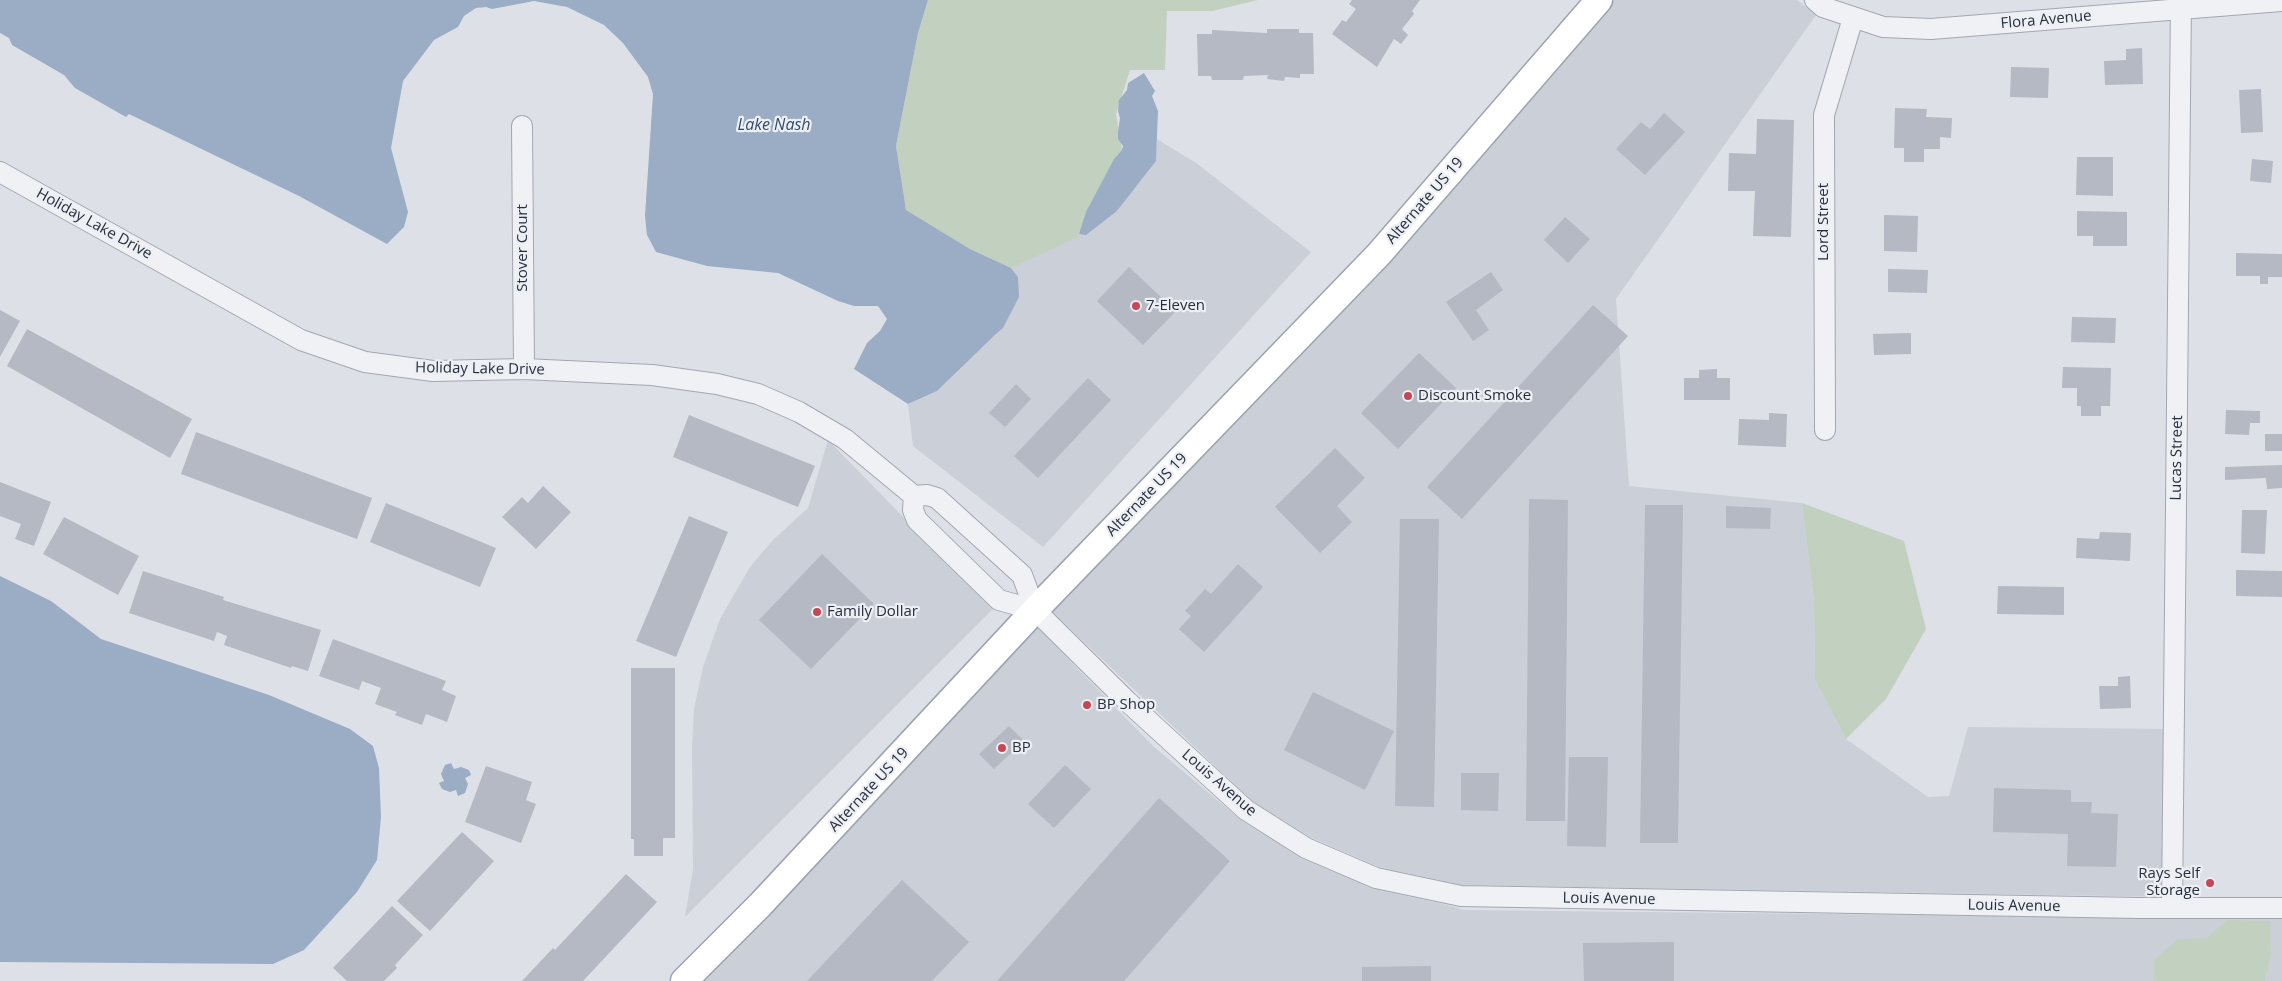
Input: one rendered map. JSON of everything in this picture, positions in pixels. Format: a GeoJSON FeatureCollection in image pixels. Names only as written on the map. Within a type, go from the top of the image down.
{"type":"FeatureCollection","features":[{"type":"Feature","properties":{"kind":"main road","name":"Alternate US 19"},"geometry":{"type":"LineString","coordinates":[[684,981],[760,905],[1035,610],[1379,254],[1600,0]]}},
{"type":"Feature","properties":{"kind":"street","name":"Flora Avenue"},"geometry":{"type":"LineString","coordinates":[[1815,0],[1824,7],[1883,27],[1931,29],[2181,4],[2282,1]]}},
{"type":"Feature","properties":{"kind":"street","name":"Lucas Street"},"geometry":{"type":"LineString","coordinates":[[2172,908],[2181,4]]}},
{"type":"Feature","properties":{"kind":"street","name":"Lord Street"},"geometry":{"type":"LineString","coordinates":[[1826,430],[1824,115],[1854,18]]}},
{"type":"Feature","properties":{"kind":"street","name":"Stover Court"},"geometry":{"type":"LineString","coordinates":[[522,126],[524,369]]}},
{"type":"Feature","properties":{"kind":"street","name":"Holiday Lake Drive"},"geometry":{"type":"LineString","coordinates":[[0,172],[301,340],[365,362],[433,371],[524,369],[652,375],[718,384],[758,394],[799,412],[845,439],[914,496]]}},
{"type":"Feature","properties":{"kind":"street"},"geometry":{"type":"LineString","coordinates":[[926,495],[937,498],[1022,575],[1035,610],[1000,600],[916,520],[913,510],[914,496],[926,495]]}},
{"type":"Feature","properties":{"kind":"street","name":"Louis Avenue"},"geometry":{"type":"LineString","coordinates":[[1035,610],[1128,702],[1246,810],[1306,848],[1376,878],[1461,896],[2172,908],[2282,908]]}},
{"type":"Feature","properties":{"kind":"shaded area"},"geometry":{"type":"Polygon","coordinates":[[[1614,0],[1797,0],[1816,15],[1616,299],[1629,486],[1802,503],[1814,601],[1815,680],[1846,739],[1928,797],[1949,796],[1968,727],[2176,729],[2173,897],[1462,885],[1379,867],[1310,837],[1252,801],[1050,610],[1386,262],[1614,0]]]}},
{"type":"Feature","properties":{"kind":"shaded area"},"geometry":{"type":"Polygon","coordinates":[[[1157,139],[1196,163],[1311,252],[1043,547],[913,446],[908,404],[937,391],[997,333],[1018,277],[1011,268],[1098,225],[1117,211],[1156,161],[1157,139]]]}},
{"type":"Feature","properties":{"kind":"shaded area"},"geometry":{"type":"Polygon","coordinates":[[[828,440],[993,609],[685,917],[693,869],[692,747],[694,709],[703,667],[720,619],[750,567],[773,540],[808,508],[828,440]]]}},
{"type":"Feature","properties":{"kind":"shaded area"},"geometry":{"type":"Polygon","coordinates":[[[1035,625],[1153,746],[1241,820],[1302,858],[1375,889],[1464,910],[2282,919],[2282,981],[2265,981],[2271,956],[2208,937],[2177,941],[2154,960],[2153,981],[699,981],[1035,625]]]}},
{"type":"Feature","properties":{"kind":"green space"},"geometry":{"type":"Polygon","coordinates":[[[928,0],[1258,0],[1212,11],[1167,11],[1165,70],[1130,70],[1116,114],[1122,150],[1113,162],[1090,206],[1078,237],[1011,268],[970,249],[906,210],[896,146],[918,33],[928,0]]]}},
{"type":"Feature","properties":{"kind":"green space"},"geometry":{"type":"Polygon","coordinates":[[[1802,503],[1904,541],[1926,629],[1886,699],[1846,739],[1815,680],[1814,601],[1802,503]]]}},
{"type":"Feature","properties":{"kind":"green space"},"geometry":{"type":"Polygon","coordinates":[[[2227,920],[2270,921],[2271,956],[2265,981],[2153,981],[2154,960],[2177,940],[2208,937],[2227,920]]]}},
{"type":"Feature","properties":{"kind":"water","name":"Lake Nash"},"geometry":{"type":"Polygon","coordinates":[[[0,0],[928,0],[918,33],[896,146],[906,210],[970,249],[1011,268],[1018,277],[1019,297],[1003,328],[937,391],[908,404],[854,369],[867,343],[880,331],[887,319],[878,306],[854,306],[838,301],[778,273],[707,266],[656,252],[647,235],[645,216],[653,94],[648,77],[623,43],[604,25],[567,7],[534,1],[492,9],[486,7],[476,8],[464,16],[458,27],[434,40],[403,81],[391,148],[408,212],[404,227],[387,244],[299,196],[129,114],[126,117],[75,88],[64,75],[12,45],[9,38],[0,33],[0,0]]]}},
{"type":"Feature","properties":{"kind":"water"},"geometry":{"type":"Polygon","coordinates":[[[1144,73],[1155,91],[1152,96],[1158,111],[1156,161],[1117,211],[1086,235],[1079,234],[1086,212],[1114,159],[1122,150],[1123,146],[1118,139],[1119,100],[1127,90],[1128,83],[1144,73]]]}},
{"type":"Feature","properties":{"kind":"water"},"geometry":{"type":"Polygon","coordinates":[[[0,576],[51,601],[101,639],[269,695],[350,729],[373,746],[379,768],[381,817],[377,860],[357,892],[304,950],[273,964],[0,962],[0,576]]]}},
{"type":"Feature","properties":{"kind":"water"},"geometry":{"type":"Polygon","coordinates":[[[451,763],[454,769],[461,767],[469,770],[471,775],[465,778],[468,784],[465,793],[458,796],[456,790],[450,792],[442,789],[439,783],[444,781],[441,774],[445,765],[451,763]]]}},
{"type":"Feature","properties":{"kind":"building"},"geometry":{"type":"Polygon","coordinates":[[[1352,0],[1420,0],[1412,11],[1414,14],[1402,29],[1408,35],[1401,44],[1394,39],[1377,67],[1332,34],[1342,20],[1346,22],[1356,9],[1349,4],[1352,0]]]}},
{"type":"Feature","properties":{"kind":"building"},"geometry":{"type":"Polygon","coordinates":[[[1267,29],[1299,29],[1299,33],[1313,33],[1314,74],[1300,74],[1300,78],[1285,77],[1284,81],[1267,79],[1268,75],[1244,76],[1243,80],[1212,80],[1211,76],[1198,76],[1197,34],[1212,34],[1212,30],[1267,33],[1267,29]]]}},
{"type":"Feature","properties":{"kind":"building"},"geometry":{"type":"Polygon","coordinates":[[[2142,48],[2143,84],[2105,85],[2104,61],[2126,60],[2126,49],[2142,48]]]}},
{"type":"Feature","properties":{"kind":"building"},"geometry":{"type":"Polygon","coordinates":[[[2011,67],[2049,68],[2048,98],[2010,97],[2011,67]]]}},
{"type":"Feature","properties":{"kind":"building"},"geometry":{"type":"Polygon","coordinates":[[[2261,89],[2263,132],[2241,133],[2239,90],[2261,89]]]}},
{"type":"Feature","properties":{"kind":"building"},"geometry":{"type":"Polygon","coordinates":[[[1895,108],[1927,109],[1926,117],[1952,118],[1951,138],[1940,137],[1940,149],[1924,149],[1924,162],[1904,162],[1904,148],[1894,148],[1895,108]]]}},
{"type":"Feature","properties":{"kind":"building"},"geometry":{"type":"Polygon","coordinates":[[[1664,113],[1685,132],[1645,175],[1616,149],[1641,122],[1650,129],[1664,113]]]}},
{"type":"Feature","properties":{"kind":"building"},"geometry":{"type":"Polygon","coordinates":[[[1757,119],[1794,120],[1791,237],[1753,236],[1755,191],[1728,191],[1729,153],[1756,154],[1757,119]]]}},
{"type":"Feature","properties":{"kind":"building"},"geometry":{"type":"Polygon","coordinates":[[[2077,157],[2113,157],[2113,196],[2076,195],[2077,157]]]}},
{"type":"Feature","properties":{"kind":"building"},"geometry":{"type":"Polygon","coordinates":[[[2252,159],[2273,161],[2271,183],[2250,181],[2252,159]]]}},
{"type":"Feature","properties":{"kind":"building"},"geometry":{"type":"Polygon","coordinates":[[[2077,211],[2127,212],[2127,246],[2093,246],[2093,236],[2077,236],[2077,211]]]}},
{"type":"Feature","properties":{"kind":"building"},"geometry":{"type":"Polygon","coordinates":[[[1884,215],[1918,216],[1917,252],[1884,251],[1884,215]]]}},
{"type":"Feature","properties":{"kind":"building"},"geometry":{"type":"Polygon","coordinates":[[[1565,217],[1590,239],[1568,263],[1544,240],[1565,217]]]}},
{"type":"Feature","properties":{"kind":"building"},"geometry":{"type":"Polygon","coordinates":[[[2236,253],[2282,254],[2282,277],[2268,277],[2268,284],[2260,284],[2260,276],[2236,276],[2236,253]]]}},
{"type":"Feature","properties":{"kind":"building","name":"7-Eleven"},"geometry":{"type":"Polygon","coordinates":[[[1129,267],[1176,311],[1143,345],[1097,301],[1129,267]]]}},
{"type":"Feature","properties":{"kind":"building"},"geometry":{"type":"Polygon","coordinates":[[[1888,269],[1928,270],[1927,293],[1888,292],[1888,269]]]}},
{"type":"Feature","properties":{"kind":"building"},"geometry":{"type":"Polygon","coordinates":[[[1491,272],[1503,290],[1476,310],[1489,330],[1473,341],[1446,302],[1491,272]]]}},
{"type":"Feature","properties":{"kind":"building"},"geometry":{"type":"Polygon","coordinates":[[[1593,305],[1628,336],[1462,519],[1427,487],[1593,305]]]}},
{"type":"Feature","properties":{"kind":"building"},"geometry":{"type":"Polygon","coordinates":[[[0,310],[20,321],[0,357],[0,310]]]}},
{"type":"Feature","properties":{"kind":"building"},"geometry":{"type":"Polygon","coordinates":[[[2072,317],[2116,318],[2115,343],[2071,342],[2072,317]]]}},
{"type":"Feature","properties":{"kind":"building"},"geometry":{"type":"Polygon","coordinates":[[[27,329],[192,419],[170,458],[7,366],[27,329]]]}},
{"type":"Feature","properties":{"kind":"building"},"geometry":{"type":"Polygon","coordinates":[[[1911,333],[1911,354],[1874,355],[1873,334],[1911,333]]]}},
{"type":"Feature","properties":{"kind":"building"},"geometry":{"type":"Polygon","coordinates":[[[1419,353],[1456,388],[1398,449],[1361,413],[1419,353]]]}},
{"type":"Feature","properties":{"kind":"building"},"geometry":{"type":"Polygon","coordinates":[[[2063,367],[2111,368],[2110,406],[2101,406],[2101,416],[2081,416],[2081,406],[2077,406],[2077,388],[2062,388],[2063,367]]]}},
{"type":"Feature","properties":{"kind":"building"},"geometry":{"type":"Polygon","coordinates":[[[1717,369],[1717,378],[1730,378],[1730,400],[1684,400],[1684,378],[1699,378],[1699,370],[1717,369]]]}},
{"type":"Feature","properties":{"kind":"building"},"geometry":{"type":"Polygon","coordinates":[[[1088,378],[1111,400],[1038,478],[1014,456],[1088,378]]]}},
{"type":"Feature","properties":{"kind":"building"},"geometry":{"type":"Polygon","coordinates":[[[1016,384],[1031,399],[1005,427],[989,413],[1016,384]]]}},
{"type":"Feature","properties":{"kind":"building"},"geometry":{"type":"Polygon","coordinates":[[[2226,410],[2260,411],[2260,423],[2250,423],[2249,435],[2225,434],[2226,410]]]}},
{"type":"Feature","properties":{"kind":"building"},"geometry":{"type":"Polygon","coordinates":[[[1769,413],[1787,414],[1786,447],[1738,445],[1739,419],[1769,420],[1769,413]]]}},
{"type":"Feature","properties":{"kind":"building"},"geometry":{"type":"Polygon","coordinates":[[[689,415],[815,466],[798,507],[673,457],[689,415]]]}},
{"type":"Feature","properties":{"kind":"building"},"geometry":{"type":"Polygon","coordinates":[[[196,432],[372,498],[357,539],[181,474],[196,432]]]}},
{"type":"Feature","properties":{"kind":"building"},"geometry":{"type":"Polygon","coordinates":[[[2265,434],[2282,434],[2282,451],[2265,451],[2265,434]]]}},
{"type":"Feature","properties":{"kind":"building"},"geometry":{"type":"Polygon","coordinates":[[[1335,448],[1365,478],[1337,506],[1352,522],[1320,553],[1275,507],[1335,448]]]}},
{"type":"Feature","properties":{"kind":"building"},"geometry":{"type":"Polygon","coordinates":[[[2282,465],[2282,488],[2267,489],[2266,478],[2225,480],[2225,467],[2282,465]]]}},
{"type":"Feature","properties":{"kind":"building"},"geometry":{"type":"Polygon","coordinates":[[[0,482],[51,502],[34,546],[15,539],[21,524],[0,516],[0,482]]]}},
{"type":"Feature","properties":{"kind":"building"},"geometry":{"type":"Polygon","coordinates":[[[543,486],[571,512],[536,549],[502,517],[522,497],[528,503],[543,486]]]}},
{"type":"Feature","properties":{"kind":"building"},"geometry":{"type":"Polygon","coordinates":[[[1529,499],[1568,500],[1565,821],[1526,821],[1529,499]]]}},
{"type":"Feature","properties":{"kind":"building"},"geometry":{"type":"Polygon","coordinates":[[[386,503],[496,548],[480,587],[370,542],[386,503]]]}},
{"type":"Feature","properties":{"kind":"building"},"geometry":{"type":"Polygon","coordinates":[[[1645,505],[1683,505],[1678,843],[1640,843],[1645,505]]]}},
{"type":"Feature","properties":{"kind":"building"},"geometry":{"type":"Polygon","coordinates":[[[1726,506],[1771,508],[1770,529],[1726,528],[1726,506]]]}},
{"type":"Feature","properties":{"kind":"building"},"geometry":{"type":"Polygon","coordinates":[[[2242,510],[2267,510],[2265,554],[2241,553],[2242,510]]]}},
{"type":"Feature","properties":{"kind":"building"},"geometry":{"type":"Polygon","coordinates":[[[689,516],[728,532],[676,657],[636,641],[689,516]]]}},
{"type":"Feature","properties":{"kind":"building"},"geometry":{"type":"Polygon","coordinates":[[[64,517],[139,556],[118,595],[43,554],[64,517]]]}},
{"type":"Feature","properties":{"kind":"building"},"geometry":{"type":"Polygon","coordinates":[[[1400,519],[1439,519],[1434,807],[1395,806],[1400,519]]]}},
{"type":"Feature","properties":{"kind":"building"},"geometry":{"type":"Polygon","coordinates":[[[2100,532],[2131,533],[2130,561],[2076,558],[2077,538],[2099,539],[2100,532]]]}},
{"type":"Feature","properties":{"kind":"building","name":"Family Dollar"},"geometry":{"type":"Polygon","coordinates":[[[822,554],[874,604],[811,669],[759,620],[822,554]]]}},
{"type":"Feature","properties":{"kind":"building"},"geometry":{"type":"Polygon","coordinates":[[[1238,564],[1263,587],[1204,652],[1179,629],[1191,616],[1185,611],[1205,589],[1211,594],[1238,564]]]}},
{"type":"Feature","properties":{"kind":"building"},"geometry":{"type":"Polygon","coordinates":[[[2236,570],[2282,571],[2282,597],[2236,596],[2236,570]]]}},
{"type":"Feature","properties":{"kind":"building"},"geometry":{"type":"Polygon","coordinates":[[[143,571],[224,597],[223,600],[321,630],[308,671],[292,666],[291,668],[224,645],[227,636],[217,632],[214,641],[129,613],[143,571]]]}},
{"type":"Feature","properties":{"kind":"building"},"geometry":{"type":"Polygon","coordinates":[[[1998,586],[2064,587],[2064,615],[1997,614],[1998,586]]]}},
{"type":"Feature","properties":{"kind":"building"},"geometry":{"type":"Polygon","coordinates":[[[333,639],[446,681],[442,690],[456,696],[447,722],[426,714],[422,725],[395,715],[397,712],[375,704],[381,688],[362,681],[359,690],[319,676],[333,639]]]}},
{"type":"Feature","properties":{"kind":"building"},"geometry":{"type":"Polygon","coordinates":[[[631,668],[675,668],[675,838],[663,838],[663,856],[634,856],[634,839],[631,839],[631,668]]]}},
{"type":"Feature","properties":{"kind":"building"},"geometry":{"type":"Polygon","coordinates":[[[2130,676],[2131,708],[2100,709],[2099,686],[2118,686],[2118,677],[2130,676]]]}},
{"type":"Feature","properties":{"kind":"building"},"geometry":{"type":"Polygon","coordinates":[[[1313,692],[1394,731],[1365,790],[1284,750],[1313,692]]]}},
{"type":"Feature","properties":{"kind":"building","name":"BP"},"geometry":{"type":"Polygon","coordinates":[[[1009,726],[1024,741],[994,769],[979,754],[1009,726]]]}},
{"type":"Feature","properties":{"kind":"building"},"geometry":{"type":"Polygon","coordinates":[[[1569,757],[1608,757],[1606,847],[1567,846],[1569,757]]]}},
{"type":"Feature","properties":{"kind":"building"},"geometry":{"type":"Polygon","coordinates":[[[1065,765],[1091,789],[1054,828],[1028,804],[1065,765]]]}},
{"type":"Feature","properties":{"kind":"building"},"geometry":{"type":"Polygon","coordinates":[[[486,766],[532,782],[526,800],[536,804],[521,843],[465,822],[486,766]]]}},
{"type":"Feature","properties":{"kind":"building"},"geometry":{"type":"Polygon","coordinates":[[[1461,773],[1499,773],[1498,811],[1461,810],[1461,773]]]}},
{"type":"Feature","properties":{"kind":"building"},"geometry":{"type":"Polygon","coordinates":[[[1994,788],[2071,790],[2071,802],[2092,802],[2091,813],[2118,814],[2116,867],[2067,866],[2068,834],[1993,832],[1994,788]]]}},
{"type":"Feature","properties":{"kind":"building"},"geometry":{"type":"Polygon","coordinates":[[[1159,798],[1230,861],[1124,981],[997,981],[1159,798]]]}},
{"type":"Feature","properties":{"kind":"building"},"geometry":{"type":"Polygon","coordinates":[[[462,832],[494,861],[430,931],[397,901],[462,832]]]}},
{"type":"Feature","properties":{"kind":"building"},"geometry":{"type":"Polygon","coordinates":[[[626,874],[657,902],[583,981],[522,981],[553,948],[555,950],[626,874]]]}},
{"type":"Feature","properties":{"kind":"building"},"geometry":{"type":"Polygon","coordinates":[[[902,880],[969,942],[932,981],[807,981],[902,880]]]}},
{"type":"Feature","properties":{"kind":"building"},"geometry":{"type":"Polygon","coordinates":[[[392,906],[423,935],[395,965],[397,968],[384,981],[347,981],[333,968],[392,906]]]}},
{"type":"Feature","properties":{"kind":"building"},"geometry":{"type":"Polygon","coordinates":[[[1674,942],[1674,981],[1584,981],[1583,943],[1674,942]]]}},
{"type":"Feature","properties":{"kind":"building"},"geometry":{"type":"Polygon","coordinates":[[[1431,966],[1431,981],[1362,981],[1362,967],[1431,966]]]}},
{"type":"Feature","properties":{"kind":"place","name":"7-Eleven"},"geometry":{"type":"Point","coordinates":[1136,306]}},
{"type":"Feature","properties":{"kind":"place","name":"Discount Smoke"},"geometry":{"type":"Point","coordinates":[1408,396]}},
{"type":"Feature","properties":{"kind":"place","name":"Family Dollar"},"geometry":{"type":"Point","coordinates":[817,612]}},
{"type":"Feature","properties":{"kind":"place","name":"BP Shop"},"geometry":{"type":"Point","coordinates":[1087,705]}},
{"type":"Feature","properties":{"kind":"place","name":"BP"},"geometry":{"type":"Point","coordinates":[1002,748]}},
{"type":"Feature","properties":{"kind":"place","name":"Rays Self Storage"},"geometry":{"type":"Point","coordinates":[2210,883]}}]}
